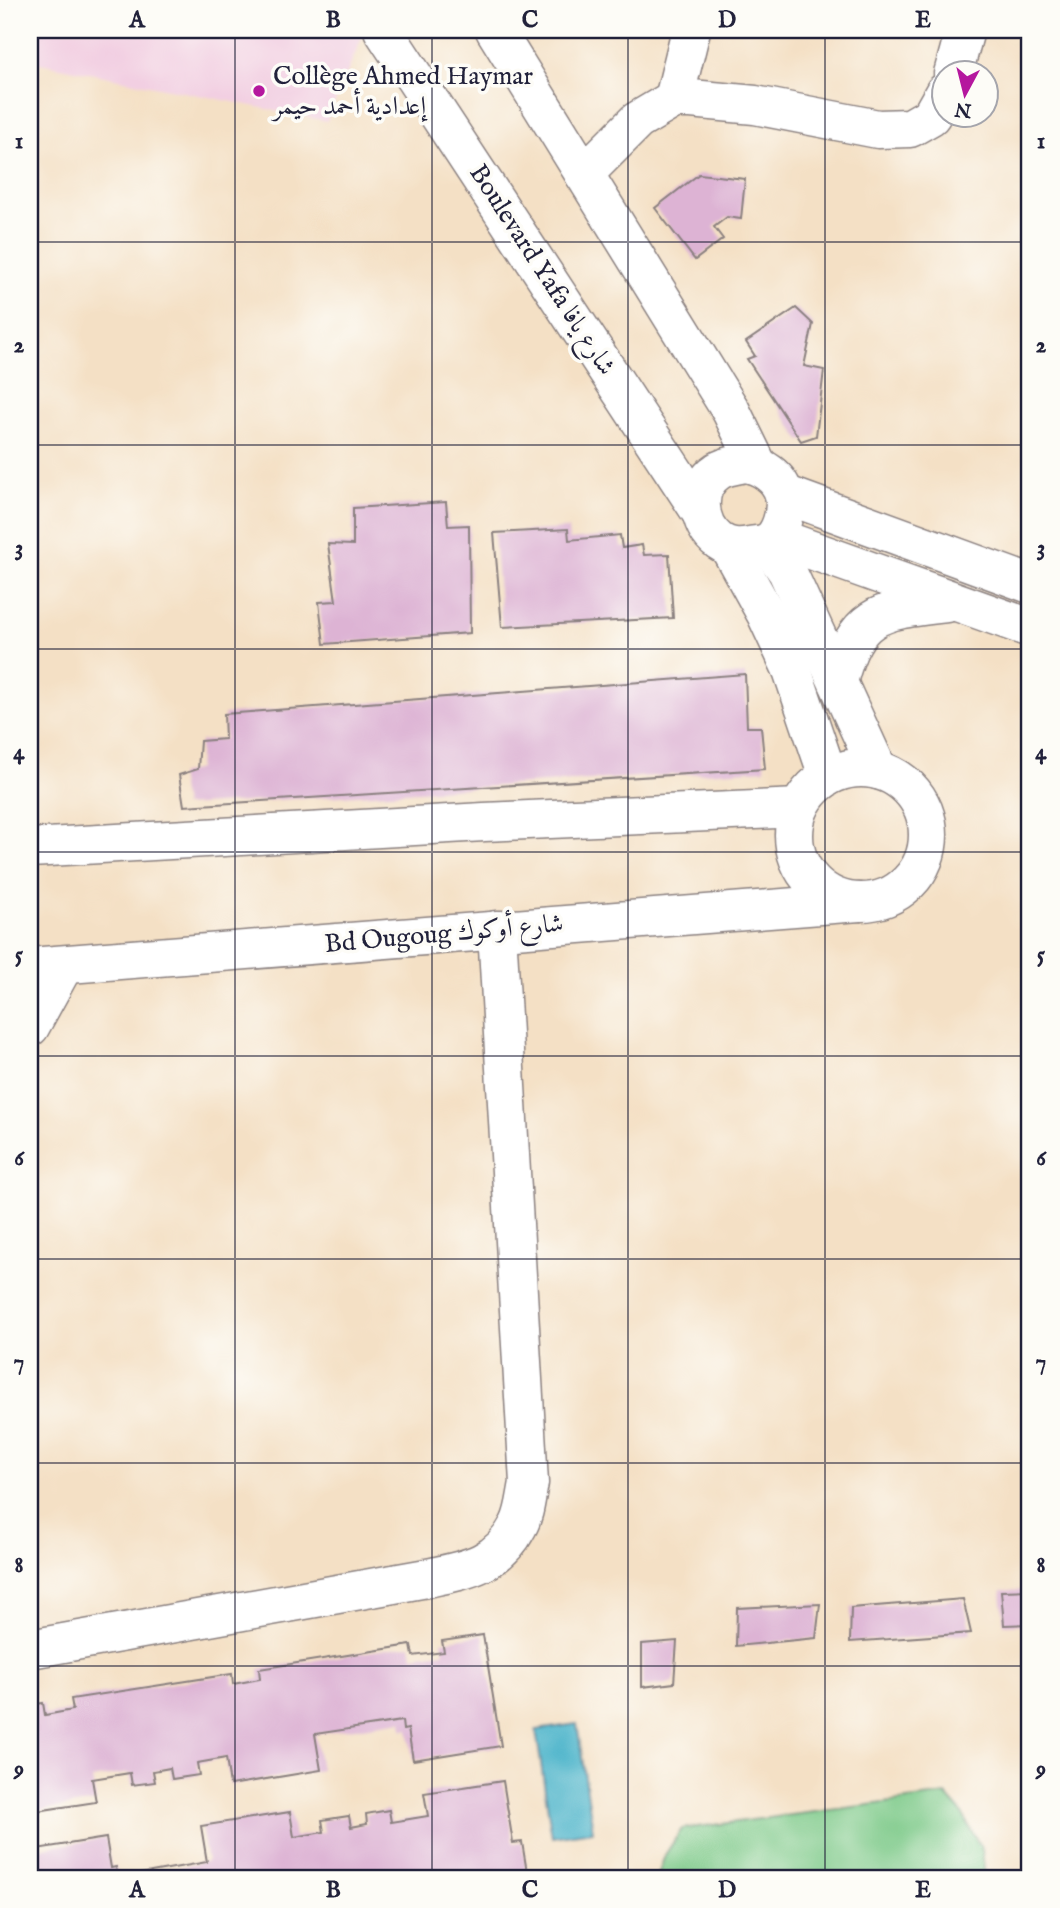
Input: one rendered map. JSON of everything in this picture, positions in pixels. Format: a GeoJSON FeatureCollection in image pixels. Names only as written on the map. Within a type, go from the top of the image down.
{"type":"FeatureCollection","features":[{"type":"Feature","properties":{"kind":"street"},"geometry":{"type":"LineString","coordinates":[[495,30],[731,411],[757,464]]}},
{"type":"Feature","properties":{"kind":"street"},"geometry":{"type":"LineString","coordinates":[[674,99],[691,30]]}},
{"type":"Feature","properties":{"kind":"street"},"geometry":{"type":"LineString","coordinates":[[957,60],[965,30]]}},
{"type":"Feature","properties":{"kind":"street","name":"Boulevard Yafa شارع يافا"},"geometry":{"type":"LineString","coordinates":[[390,34],[700,511]]}},
{"type":"Feature","properties":{"kind":"street"},"geometry":{"type":"LineString","coordinates":[[584,174],[637,121],[674,99],[755,105],[878,129],[910,128],[930,117]]}},
{"type":"Feature","properties":{"kind":"street"},"geometry":{"type":"LineString","coordinates":[[828,776],[792,670],[766,614],[729,547],[716,539],[702,517],[702,491],[719,470],[744,463],[757,464],[769,472],[784,494],[1030,584]]}},
{"type":"Feature","properties":{"kind":"street"},"geometry":{"type":"LineString","coordinates":[[771,540],[783,520],[784,494]]}},
{"type":"Feature","properties":{"kind":"street"},"geometry":{"type":"LineString","coordinates":[[729,547],[771,540],[1030,628]]}},
{"type":"Feature","properties":{"kind":"street"},"geometry":{"type":"LineString","coordinates":[[771,540],[788,571],[878,770]]}},
{"type":"Feature","properties":{"kind":"street"},"geometry":{"type":"LineString","coordinates":[[838,682],[853,637],[864,624],[900,608],[956,602]]}},
{"type":"Feature","properties":{"kind":"street"},"geometry":{"type":"LineString","coordinates":[[849,768],[878,770],[892,775],[910,788],[923,807],[929,829],[927,851],[918,872],[902,888],[882,899],[859,902],[838,898],[819,887],[804,871],[796,851],[794,829],[799,808],[811,789],[828,776],[849,768]]}},
{"type":"Feature","properties":{"kind":"street"},"geometry":{"type":"LineString","coordinates":[[30,848],[470,823],[799,808]]}},
{"type":"Feature","properties":{"kind":"street","name":"Bd Ougoug شارع أوكوك"},"geometry":{"type":"LineString","coordinates":[[47,966],[859,902]]}},
{"type":"Feature","properties":{"kind":"street"},"geometry":{"type":"LineString","coordinates":[[30,1649],[474,1568],[502,1551],[520,1525],[529,1483],[497,930]]}},
{"type":"Feature","properties":{"kind":"street"},"geometry":{"type":"LineString","coordinates":[[30,1027],[47,966]]}},
{"type":"Feature","properties":{"kind":"shaded area","name":"Collège Ahmed Haymar إعدادية أحمد حيمر"},"geometry":{"type":"Polygon","coordinates":[[[30,30],[357,30],[362,37],[327,121],[30,61],[30,30]]]}},
{"type":"Feature","properties":{"kind":"green space"},"geometry":{"type":"Polygon","coordinates":[[[946,1795],[962,1813],[982,1850],[985,1878],[657,1878],[665,1855],[682,1829],[946,1795]]]}},
{"type":"Feature","properties":{"kind":"water"},"geometry":{"type":"Polygon","coordinates":[[[577,1724],[593,1831],[552,1837],[536,1730],[577,1724]]]}},
{"type":"Feature","properties":{"kind":"building"},"geometry":{"type":"Polygon","coordinates":[[[699,174],[745,179],[741,219],[727,217],[714,227],[723,239],[695,260],[655,208],[699,174]]]}},
{"type":"Feature","properties":{"kind":"building"},"geometry":{"type":"Polygon","coordinates":[[[796,308],[813,324],[804,366],[824,370],[816,436],[801,441],[747,359],[755,356],[746,342],[796,308]]]}},
{"type":"Feature","properties":{"kind":"building"},"geometry":{"type":"Polygon","coordinates":[[[446,502],[448,526],[469,525],[470,633],[324,644],[319,602],[336,601],[328,544],[353,545],[353,508],[446,502]]]}},
{"type":"Feature","properties":{"kind":"building"},"geometry":{"type":"Polygon","coordinates":[[[568,529],[569,540],[620,535],[622,548],[642,545],[644,555],[669,554],[673,618],[502,627],[494,533],[568,529]]]}},
{"type":"Feature","properties":{"kind":"building"},"geometry":{"type":"Polygon","coordinates":[[[745,674],[747,727],[761,727],[765,769],[184,806],[179,775],[198,769],[200,741],[225,739],[224,714],[745,674]]]}},
{"type":"Feature","properties":{"kind":"building"},"geometry":{"type":"Polygon","coordinates":[[[1030,1590],[1030,1624],[1004,1625],[1001,1591],[1030,1590]]]}},
{"type":"Feature","properties":{"kind":"building"},"geometry":{"type":"Polygon","coordinates":[[[963,1599],[971,1633],[850,1642],[851,1608],[963,1599]]]}},
{"type":"Feature","properties":{"kind":"building"},"geometry":{"type":"Polygon","coordinates":[[[820,1604],[816,1638],[736,1646],[737,1608],[820,1604]]]}},
{"type":"Feature","properties":{"kind":"building"},"geometry":{"type":"Polygon","coordinates":[[[483,1635],[501,1746],[413,1760],[408,1729],[403,1730],[402,1721],[315,1734],[321,1770],[230,1785],[226,1758],[197,1763],[199,1775],[172,1779],[170,1768],[153,1771],[155,1782],[132,1785],[130,1773],[92,1779],[96,1802],[30,1812],[30,1705],[43,1703],[45,1715],[73,1710],[71,1699],[232,1674],[233,1684],[260,1679],[259,1669],[411,1645],[413,1656],[444,1652],[442,1641],[483,1635]]]}},
{"type":"Feature","properties":{"kind":"building"},"geometry":{"type":"Polygon","coordinates":[[[677,1641],[674,1683],[642,1687],[642,1644],[677,1641]]]}},
{"type":"Feature","properties":{"kind":"building"},"geometry":{"type":"Polygon","coordinates":[[[503,1781],[513,1843],[522,1842],[528,1878],[118,1878],[207,1862],[201,1826],[290,1812],[294,1837],[324,1832],[322,1820],[349,1816],[351,1827],[367,1824],[366,1814],[389,1810],[391,1822],[428,1816],[424,1793],[503,1781]]]}},
{"type":"Feature","properties":{"kind":"building"},"geometry":{"type":"Polygon","coordinates":[[[106,1838],[111,1868],[116,1867],[118,1878],[30,1878],[30,1850],[106,1838]]]}},
{"type":"Feature","properties":{"kind":"place","name":"Collège Ahmed Haymar إعدادية أحمد حيمر"},"geometry":{"type":"Point","coordinates":[259,91]}}]}
